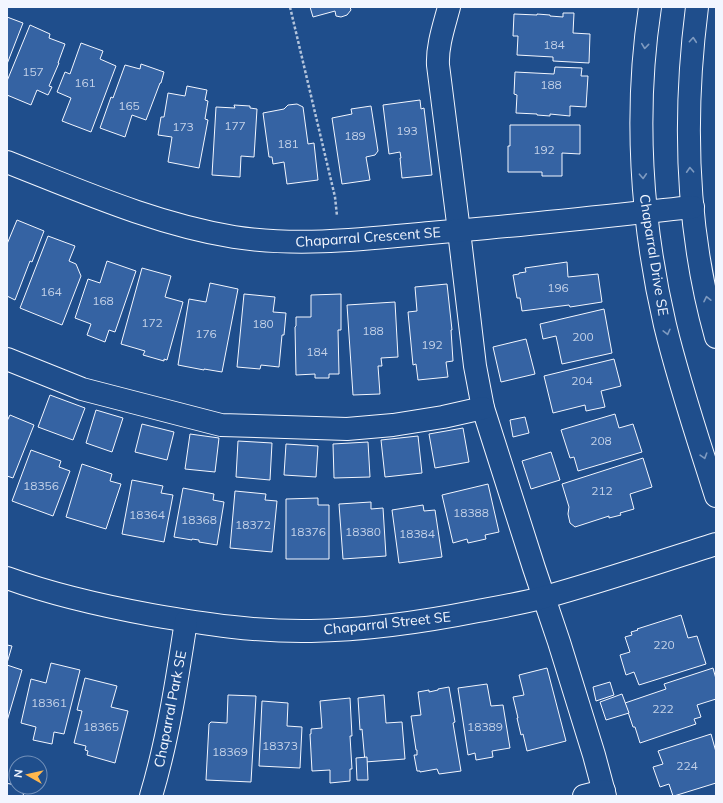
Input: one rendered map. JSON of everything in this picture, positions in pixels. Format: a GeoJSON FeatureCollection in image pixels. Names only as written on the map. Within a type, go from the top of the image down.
{"type":"FeatureCollection","features":[{"type":"Feature","properties":{"kind":"street"},"geometry":{"type":"LineString","coordinates":[[449,7],[439,49],[439,73],[475,366],[483,408],[594,755],[597,794]]}},
{"type":"Feature","properties":{"kind":"street","name":"Chaparral Drive SE"},"geometry":{"type":"LineString","coordinates":[[650,7],[643,73],[642,109],[643,171],[646,212],[652,256],[666,330],[716,496]]}},
{"type":"Feature","properties":{"kind":"street"},"geometry":{"type":"LineString","coordinates":[[697,7],[693,39],[690,88],[689,143],[696,238],[705,289],[716,337]]}},
{"type":"Feature","properties":{"kind":"street","name":"Chaparral Crescent SE"},"geometry":{"type":"LineString","coordinates":[[7,162],[171,223],[204,231],[267,241],[339,241],[459,231],[693,207]]}},
{"type":"Feature","properties":{"kind":"street"},"geometry":{"type":"LineString","coordinates":[[7,360],[82,388],[221,425],[347,429],[400,424],[444,417],[483,408]]}},
{"type":"Feature","properties":{"kind":"street","name":"Chaparral Street SE"},"geometry":{"type":"LineString","coordinates":[[7,578],[27,585],[106,606],[186,621],[247,629],[309,632],[380,627],[455,616],[543,597],[716,544]]}},
{"type":"Feature","properties":{"kind":"street","name":"Chaparral Park SE"},"geometry":{"type":"LineString","coordinates":[[151,796],[173,700],[186,621]]}},
{"type":"Feature","properties":{"kind":"street"},"geometry":{"type":"LineString","coordinates":[[7,795],[12,796]]}},
{"type":"Feature","properties":{"kind":"path"},"geometry":{"type":"LineString","coordinates":[[290,7],[335,197],[338,219]]}},
{"type":"Feature","properties":{"kind":"building"},"geometry":{"type":"Polygon","coordinates":[[[310,7],[350,7],[351,10],[347,15],[341,17],[336,16],[335,11],[313,17],[310,7]]]}},
{"type":"Feature","properties":{"kind":"building"},"geometry":{"type":"Polygon","coordinates":[[[563,13],[574,13],[573,33],[590,34],[589,63],[553,61],[553,57],[517,55],[518,36],[513,36],[514,14],[537,14],[563,17],[563,13]]]}},
{"type":"Feature","properties":{"kind":"building"},"geometry":{"type":"Polygon","coordinates":[[[7,17],[23,23],[7,64],[7,17]]]}},
{"type":"Feature","properties":{"kind":"building"},"geometry":{"type":"Polygon","coordinates":[[[30,25],[50,34],[49,38],[65,44],[49,86],[52,87],[48,95],[37,90],[31,105],[7,95],[7,81],[30,25]]]}},
{"type":"Feature","properties":{"kind":"building"},"geometry":{"type":"Polygon","coordinates":[[[81,43],[103,51],[100,59],[116,66],[91,132],[62,121],[71,98],[57,92],[65,72],[70,74],[81,43]]]}},
{"type":"Feature","properties":{"kind":"building"},"geometry":{"type":"Polygon","coordinates":[[[141,64],[164,72],[146,120],[132,115],[125,137],[100,128],[111,97],[113,98],[125,65],[140,69],[141,64]]]}},
{"type":"Feature","properties":{"kind":"building"},"geometry":{"type":"Polygon","coordinates":[[[555,67],[582,68],[581,76],[588,76],[586,107],[570,106],[570,116],[516,113],[517,95],[514,94],[515,72],[554,74],[555,67]]]}},
{"type":"Feature","properties":{"kind":"building"},"geometry":{"type":"Polygon","coordinates":[[[187,86],[207,90],[205,100],[208,101],[205,119],[208,120],[199,168],[168,162],[172,137],[158,135],[161,117],[164,117],[168,93],[185,96],[187,86]]]}},
{"type":"Feature","properties":{"kind":"building"},"geometry":{"type":"Polygon","coordinates":[[[420,100],[421,109],[424,108],[432,175],[402,178],[400,152],[389,154],[383,105],[420,100]]]}},
{"type":"Feature","properties":{"kind":"building"},"geometry":{"type":"Polygon","coordinates":[[[297,104],[303,107],[308,144],[314,143],[318,180],[287,184],[284,162],[273,164],[272,157],[269,157],[263,113],[284,109],[288,105],[297,104]]]}},
{"type":"Feature","properties":{"kind":"building"},"geometry":{"type":"Polygon","coordinates":[[[234,105],[250,106],[250,108],[257,109],[254,157],[241,156],[240,177],[212,175],[216,107],[235,108],[234,105]]]}},
{"type":"Feature","properties":{"kind":"building"},"geometry":{"type":"Polygon","coordinates":[[[371,106],[378,151],[375,155],[366,157],[370,180],[342,184],[332,118],[352,114],[351,109],[371,106]]]}},
{"type":"Feature","properties":{"kind":"building"},"geometry":{"type":"Polygon","coordinates":[[[510,125],[580,125],[580,154],[562,153],[562,176],[542,176],[542,172],[508,172],[510,125]]]}},
{"type":"Feature","properties":{"kind":"building"},"geometry":{"type":"Polygon","coordinates":[[[17,220],[44,231],[32,262],[30,261],[15,300],[7,296],[7,244],[17,220]]]}},
{"type":"Feature","properties":{"kind":"building"},"geometry":{"type":"Polygon","coordinates":[[[48,236],[75,246],[69,261],[76,264],[81,276],[62,325],[20,308],[48,236]]]}},
{"type":"Feature","properties":{"kind":"building"},"geometry":{"type":"Polygon","coordinates":[[[107,261],[136,271],[115,332],[109,330],[105,342],[87,335],[91,324],[75,318],[88,279],[100,283],[107,261]]]}},
{"type":"Feature","properties":{"kind":"building"},"geometry":{"type":"Polygon","coordinates":[[[567,262],[568,277],[598,274],[602,302],[570,307],[569,305],[522,311],[520,298],[517,298],[513,275],[526,272],[525,268],[567,262]]]}},
{"type":"Feature","properties":{"kind":"building"},"geometry":{"type":"Polygon","coordinates":[[[142,268],[171,276],[165,297],[183,302],[167,360],[164,359],[164,361],[143,355],[145,351],[121,344],[142,268]]]}},
{"type":"Feature","properties":{"kind":"building"},"geometry":{"type":"Polygon","coordinates":[[[210,283],[238,289],[222,372],[178,365],[189,299],[206,302],[210,283]]]}},
{"type":"Feature","properties":{"kind":"building"},"geometry":{"type":"Polygon","coordinates":[[[447,284],[452,330],[453,361],[446,362],[448,377],[418,380],[416,364],[413,365],[408,312],[417,311],[415,287],[447,284]]]}},
{"type":"Feature","properties":{"kind":"building"},"geometry":{"type":"Polygon","coordinates":[[[244,294],[275,297],[273,312],[286,313],[279,367],[261,365],[260,369],[237,367],[244,294]]]}},
{"type":"Feature","properties":{"kind":"building"},"geometry":{"type":"Polygon","coordinates":[[[341,294],[341,330],[338,330],[339,374],[329,374],[329,378],[315,378],[315,374],[296,375],[296,317],[311,317],[311,295],[341,294]]]}},
{"type":"Feature","properties":{"kind":"building"},"geometry":{"type":"Polygon","coordinates":[[[395,302],[398,357],[381,358],[382,366],[378,366],[380,394],[353,395],[347,305],[395,302]]]}},
{"type":"Feature","properties":{"kind":"building"},"geometry":{"type":"Polygon","coordinates":[[[604,309],[612,353],[562,364],[556,336],[543,339],[540,324],[604,309]]]}},
{"type":"Feature","properties":{"kind":"building"},"geometry":{"type":"Polygon","coordinates":[[[526,339],[535,374],[501,382],[493,347],[526,339]]]}},
{"type":"Feature","properties":{"kind":"building"},"geometry":{"type":"Polygon","coordinates":[[[614,359],[621,386],[601,391],[605,407],[586,411],[585,405],[553,413],[544,376],[614,359]]]}},
{"type":"Feature","properties":{"kind":"building"},"geometry":{"type":"Polygon","coordinates":[[[50,395],[85,408],[73,440],[38,427],[50,395]]]}},
{"type":"Feature","properties":{"kind":"building"},"geometry":{"type":"Polygon","coordinates":[[[96,410],[123,418],[112,452],[86,443],[96,410]]]}},
{"type":"Feature","properties":{"kind":"building"},"geometry":{"type":"Polygon","coordinates":[[[615,414],[619,428],[633,424],[642,452],[578,471],[574,457],[570,458],[561,430],[615,414]]]}},
{"type":"Feature","properties":{"kind":"building"},"geometry":{"type":"Polygon","coordinates":[[[10,415],[34,425],[13,478],[7,476],[7,421],[10,415]]]}},
{"type":"Feature","properties":{"kind":"building"},"geometry":{"type":"Polygon","coordinates":[[[525,417],[529,433],[513,437],[510,420],[525,417]]]}},
{"type":"Feature","properties":{"kind":"building"},"geometry":{"type":"Polygon","coordinates":[[[142,424],[174,432],[167,460],[135,452],[142,424]]]}},
{"type":"Feature","properties":{"kind":"building"},"geometry":{"type":"Polygon","coordinates":[[[463,428],[469,462],[435,468],[429,434],[463,428]]]}},
{"type":"Feature","properties":{"kind":"building"},"geometry":{"type":"Polygon","coordinates":[[[190,434],[219,438],[215,472],[185,469],[190,434]]]}},
{"type":"Feature","properties":{"kind":"building"},"geometry":{"type":"Polygon","coordinates":[[[418,436],[422,473],[385,477],[381,440],[418,436]]]}},
{"type":"Feature","properties":{"kind":"building"},"geometry":{"type":"Polygon","coordinates":[[[238,441],[272,443],[270,480],[236,477],[238,441]]]}},
{"type":"Feature","properties":{"kind":"building"},"geometry":{"type":"Polygon","coordinates":[[[368,442],[370,477],[334,478],[333,444],[368,442]]]}},
{"type":"Feature","properties":{"kind":"building"},"geometry":{"type":"Polygon","coordinates":[[[286,444],[318,446],[316,477],[284,475],[286,444]]]}},
{"type":"Feature","properties":{"kind":"building"},"geometry":{"type":"Polygon","coordinates":[[[31,450],[61,461],[59,467],[70,471],[53,516],[12,501],[31,450]]]}},
{"type":"Feature","properties":{"kind":"building"},"geometry":{"type":"Polygon","coordinates":[[[551,452],[560,480],[531,489],[522,461],[551,452]]]}},
{"type":"Feature","properties":{"kind":"building"},"geometry":{"type":"Polygon","coordinates":[[[643,458],[652,487],[630,494],[634,509],[620,513],[621,515],[609,518],[609,516],[575,527],[570,523],[568,514],[569,507],[562,484],[643,458]]]}},
{"type":"Feature","properties":{"kind":"building"},"geometry":{"type":"Polygon","coordinates":[[[82,464],[112,474],[110,481],[121,484],[106,529],[66,517],[82,464]]]}},
{"type":"Feature","properties":{"kind":"building"},"geometry":{"type":"Polygon","coordinates":[[[132,480],[163,486],[161,493],[173,495],[164,542],[122,534],[132,480]]]}},
{"type":"Feature","properties":{"kind":"building"},"geometry":{"type":"Polygon","coordinates":[[[488,484],[499,532],[485,535],[486,539],[468,543],[467,539],[453,543],[442,495],[488,484]]]}},
{"type":"Feature","properties":{"kind":"building"},"geometry":{"type":"Polygon","coordinates":[[[183,488],[214,494],[213,500],[224,502],[217,545],[199,542],[199,540],[174,537],[183,488]]]}},
{"type":"Feature","properties":{"kind":"building"},"geometry":{"type":"Polygon","coordinates":[[[235,491],[266,494],[265,500],[277,501],[272,552],[230,548],[235,491]]]}},
{"type":"Feature","properties":{"kind":"building"},"geometry":{"type":"Polygon","coordinates":[[[318,498],[318,505],[329,505],[329,559],[286,559],[286,499],[318,498]]]}},
{"type":"Feature","properties":{"kind":"building"},"geometry":{"type":"Polygon","coordinates":[[[371,502],[371,509],[383,508],[386,556],[343,559],[339,504],[371,502]]]}},
{"type":"Feature","properties":{"kind":"building"},"geometry":{"type":"Polygon","coordinates":[[[423,505],[424,511],[435,510],[442,557],[399,563],[392,510],[423,505]]]}},
{"type":"Feature","properties":{"kind":"building"},"geometry":{"type":"Polygon","coordinates":[[[681,615],[688,638],[697,636],[706,664],[639,685],[634,672],[626,675],[620,655],[630,652],[625,637],[632,635],[631,632],[638,630],[637,629],[681,615]]]}},
{"type":"Feature","properties":{"kind":"building"},"geometry":{"type":"Polygon","coordinates":[[[7,645],[12,646],[7,663],[7,645]]]}},
{"type":"Feature","properties":{"kind":"building"},"geometry":{"type":"Polygon","coordinates":[[[51,663],[80,670],[64,734],[54,732],[52,744],[33,740],[36,727],[21,723],[31,679],[46,683],[51,663]]]}},
{"type":"Feature","properties":{"kind":"building"},"geometry":{"type":"Polygon","coordinates":[[[7,665],[22,670],[7,721],[7,665]]]}},
{"type":"Feature","properties":{"kind":"building"},"geometry":{"type":"Polygon","coordinates":[[[547,668],[566,741],[527,751],[523,734],[521,735],[513,697],[524,695],[519,675],[547,668]]]}},
{"type":"Feature","properties":{"kind":"building"},"geometry":{"type":"Polygon","coordinates":[[[713,668],[716,679],[716,699],[697,705],[701,717],[694,719],[696,724],[640,743],[625,703],[666,689],[664,684],[713,668]]]}},
{"type":"Feature","properties":{"kind":"building"},"geometry":{"type":"Polygon","coordinates":[[[85,678],[117,686],[111,707],[128,711],[115,763],[87,755],[88,751],[85,750],[86,746],[74,743],[82,711],[77,710],[85,678]]]}},
{"type":"Feature","properties":{"kind":"building"},"geometry":{"type":"Polygon","coordinates":[[[610,682],[614,695],[596,701],[593,687],[610,682]]]}},
{"type":"Feature","properties":{"kind":"building"},"geometry":{"type":"Polygon","coordinates":[[[487,684],[491,706],[503,705],[510,748],[492,751],[493,757],[476,760],[475,753],[468,755],[458,688],[487,684]]]}},
{"type":"Feature","properties":{"kind":"building"},"geometry":{"type":"Polygon","coordinates":[[[449,687],[461,771],[439,774],[437,769],[420,772],[417,771],[414,755],[417,755],[417,750],[411,716],[421,715],[418,692],[429,690],[429,692],[449,687]]]}},
{"type":"Feature","properties":{"kind":"building"},"geometry":{"type":"Polygon","coordinates":[[[622,694],[629,713],[606,720],[600,702],[622,694]]]}},
{"type":"Feature","properties":{"kind":"building"},"geometry":{"type":"Polygon","coordinates":[[[228,695],[256,696],[251,782],[206,780],[209,724],[211,722],[227,723],[228,695]]]}},
{"type":"Feature","properties":{"kind":"building"},"geometry":{"type":"Polygon","coordinates":[[[384,695],[386,723],[402,722],[405,759],[365,762],[362,729],[360,730],[358,698],[384,695]]]}},
{"type":"Feature","properties":{"kind":"building"},"geometry":{"type":"Polygon","coordinates":[[[350,698],[352,769],[350,769],[350,781],[330,783],[330,770],[312,771],[311,729],[322,728],[320,701],[350,698]]]}},
{"type":"Feature","properties":{"kind":"building"},"geometry":{"type":"Polygon","coordinates":[[[262,701],[288,703],[287,726],[302,727],[300,768],[259,766],[262,701]]]}},
{"type":"Feature","properties":{"kind":"building"},"geometry":{"type":"Polygon","coordinates":[[[711,734],[716,752],[716,783],[674,796],[669,784],[660,787],[653,767],[663,764],[658,751],[711,734]]]}},
{"type":"Feature","properties":{"kind":"building"},"geometry":{"type":"Polygon","coordinates":[[[367,757],[368,780],[357,780],[356,758],[367,757]]]}}]}
